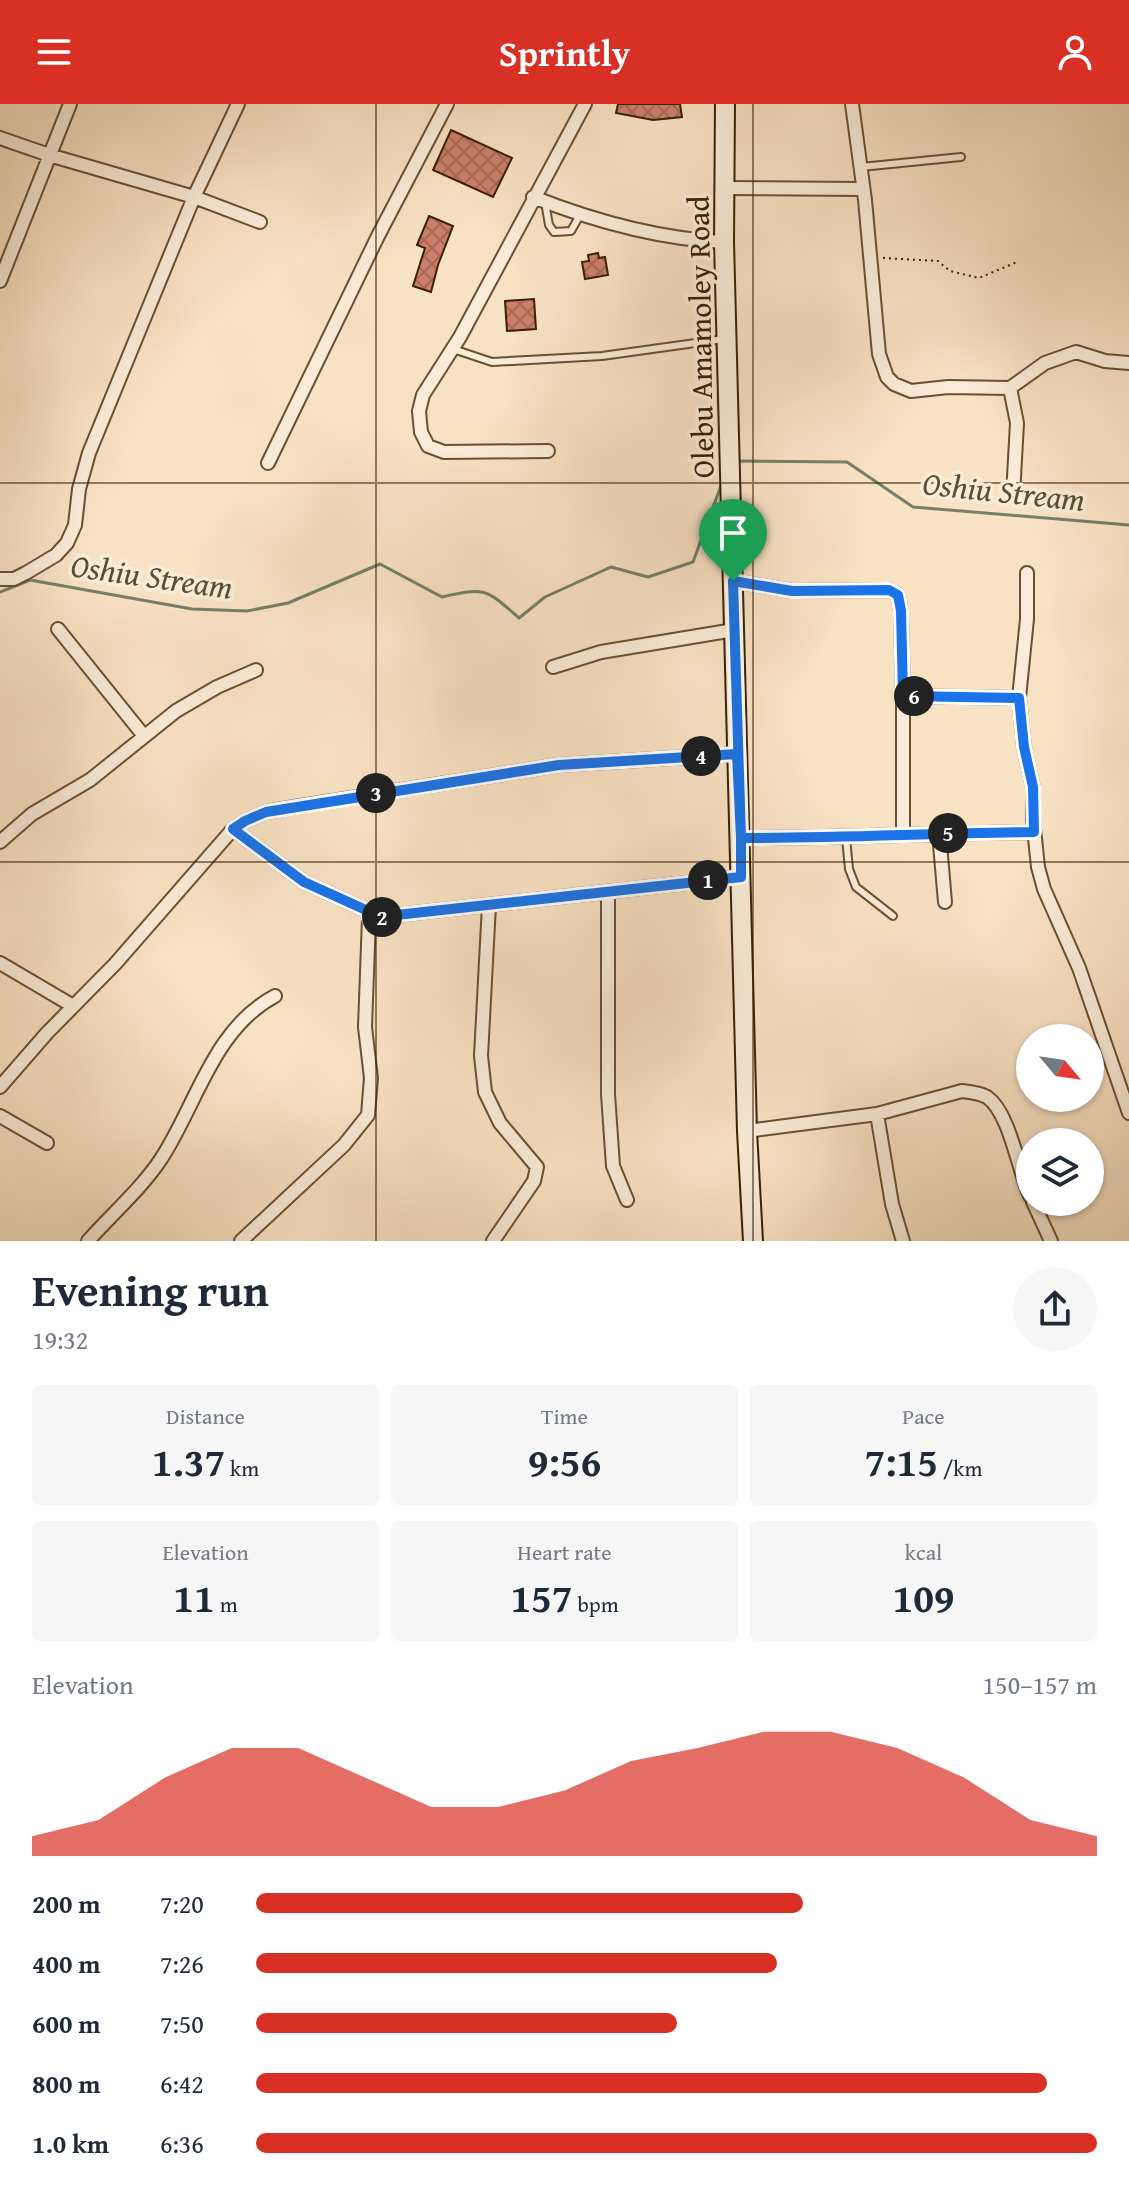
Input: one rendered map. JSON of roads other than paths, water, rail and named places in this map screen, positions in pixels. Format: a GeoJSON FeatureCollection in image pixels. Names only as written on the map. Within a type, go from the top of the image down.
{"type":"FeatureCollection","features":[{"type":"Feature","properties":{"kind":"street"},"geometry":{"type":"LineString","coordinates":[[0,281],[70,104]]}},
{"type":"Feature","properties":{"kind":"street"},"geometry":{"type":"LineString","coordinates":[[0,579],[14,579],[26,573],[56,555],[67,543],[75,525],[79,489],[89,453],[194,197],[238,104]]}},
{"type":"Feature","properties":{"kind":"street"},"geometry":{"type":"LineString","coordinates":[[268,463],[378,236],[447,104]]}},
{"type":"Feature","properties":{"kind":"street"},"geometry":{"type":"LineString","coordinates":[[548,451],[444,452],[428,446],[421,432],[419,411],[423,395],[539,200],[585,104]]}},
{"type":"Feature","properties":{"kind":"street","name":"Olebu Amamoley Road"},"geometry":{"type":"LineString","coordinates":[[725,104],[724,242],[747,1131],[753,1241]]}},
{"type":"Feature","properties":{"kind":"street"},"geometry":{"type":"LineString","coordinates":[[852,104],[879,354],[887,377],[894,384],[911,391],[948,387],[1010,388],[1029,373],[1076,352],[1105,361],[1129,363]]}},
{"type":"Feature","properties":{"kind":"street"},"geometry":{"type":"LineString","coordinates":[[0,138],[194,197],[260,222]]}},
{"type":"Feature","properties":{"kind":"street"},"geometry":{"type":"LineString","coordinates":[[725,188],[863,189]]}},
{"type":"Feature","properties":{"kind":"street"},"geometry":{"type":"LineString","coordinates":[[539,200],[649,234],[724,242]]}},
{"type":"Feature","properties":{"kind":"street"},"geometry":{"type":"LineString","coordinates":[[1010,388],[1017,423],[1013,495]]}},
{"type":"Feature","properties":{"kind":"street"},"geometry":{"type":"LineString","coordinates":[[1027,573],[1027,619],[1019,698],[1024,747],[1033,787],[1038,867],[1044,889],[1079,968],[1127,1106]]}},
{"type":"Feature","properties":{"kind":"street"},"geometry":{"type":"LineString","coordinates":[[733,581],[792,591],[889,590],[898,595],[903,696],[903,835]]}},
{"type":"Feature","properties":{"kind":"street"},"geometry":{"type":"LineString","coordinates":[[58,629],[144,736]]}},
{"type":"Feature","properties":{"kind":"street"},"geometry":{"type":"LineString","coordinates":[[553,667],[601,652],[734,630]]}},
{"type":"Feature","properties":{"kind":"street"},"geometry":{"type":"LineString","coordinates":[[0,842],[32,814],[90,780],[176,711],[256,670]]}},
{"type":"Feature","properties":{"kind":"street"},"geometry":{"type":"LineString","coordinates":[[903,696],[1019,698]]}},
{"type":"Feature","properties":{"kind":"street"},"geometry":{"type":"LineString","coordinates":[[0,1087],[115,964],[233,829],[245,821],[266,812],[544,767],[737,754]]}},
{"type":"Feature","properties":{"kind":"street"},"geometry":{"type":"LineString","coordinates":[[233,829],[304,882],[366,910],[369,918],[365,1027],[371,1078],[368,1115],[344,1145],[249,1239]]}},
{"type":"Feature","properties":{"kind":"street"},"geometry":{"type":"LineString","coordinates":[[741,838],[1034,832]]}},
{"type":"Feature","properties":{"kind":"street"},"geometry":{"type":"LineString","coordinates":[[939,833],[945,902]]}},
{"type":"Feature","properties":{"kind":"street"},"geometry":{"type":"LineString","coordinates":[[369,918],[741,877]]}},
{"type":"Feature","properties":{"kind":"street"},"geometry":{"type":"LineString","coordinates":[[608,892],[606,1049],[610,1134],[613,1166],[627,1200]]}},
{"type":"Feature","properties":{"kind":"street"},"geometry":{"type":"LineString","coordinates":[[489,905],[481,1044],[485,1092],[500,1123],[534,1163],[537,1173],[493,1241]]}},
{"type":"Feature","properties":{"kind":"street"},"geometry":{"type":"LineString","coordinates":[[0,963],[73,1006]]}},
{"type":"Feature","properties":{"kind":"street"},"geometry":{"type":"LineString","coordinates":[[88,1241],[161,1158],[188,1114],[224,1043],[246,1016],[275,996]]}},
{"type":"Feature","properties":{"kind":"street"},"geometry":{"type":"LineString","coordinates":[[747,1131],[877,1114],[962,1091],[987,1097],[998,1109],[1016,1158]]}},
{"type":"Feature","properties":{"kind":"street"},"geometry":{"type":"LineString","coordinates":[[877,1114],[892,1204],[903,1241]]}},
{"type":"Feature","properties":{"kind":"street"},"geometry":{"type":"LineString","coordinates":[[0,1116],[47,1143]]}},
{"type":"Feature","properties":{"kind":"street"},"geometry":{"type":"LineString","coordinates":[[1039,1216],[1051,1241]]}},
{"type":"Feature","properties":{"kind":"lane"},"geometry":{"type":"LineString","coordinates":[[861,167],[961,157]]}},
{"type":"Feature","properties":{"kind":"lane"},"geometry":{"type":"LineString","coordinates":[[539,200],[554,232],[571,231],[582,213]]}},
{"type":"Feature","properties":{"kind":"lane"},"geometry":{"type":"LineString","coordinates":[[453,349],[492,362],[602,356],[728,339]]}},
{"type":"Feature","properties":{"kind":"lane"},"geometry":{"type":"LineString","coordinates":[[846,838],[852,881],[861,892],[893,916]]}},
{"type":"Feature","properties":{"kind":"waterway","name":"Oshiu Stream"},"geometry":{"type":"LineString","coordinates":[[735,461],[847,462],[913,507],[1129,525]]}},
{"type":"Feature","properties":{"kind":"waterway","name":"Oshiu Stream"},"geometry":{"type":"LineString","coordinates":[[0,592],[30,580],[192,609],[247,611],[288,603],[380,564],[442,597],[468,592],[485,593],[519,618],[545,597],[611,567],[648,577],[693,562],[722,483]]}}]}
